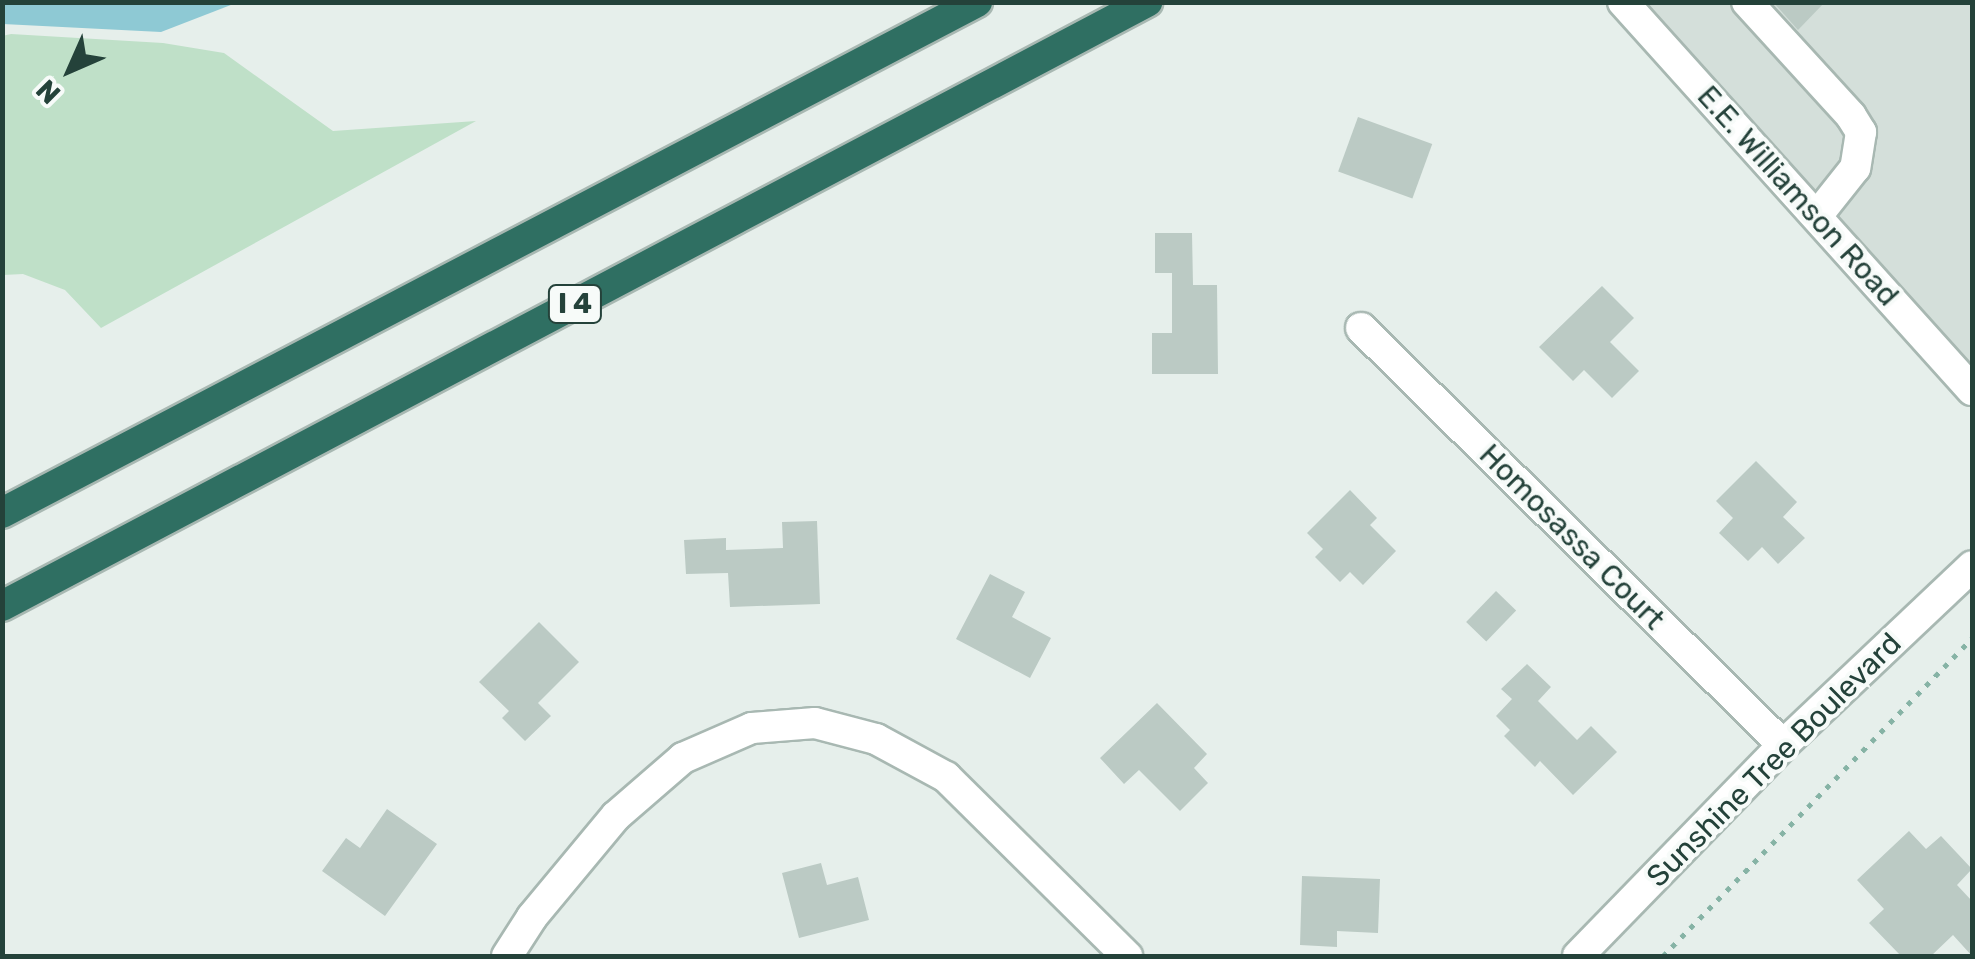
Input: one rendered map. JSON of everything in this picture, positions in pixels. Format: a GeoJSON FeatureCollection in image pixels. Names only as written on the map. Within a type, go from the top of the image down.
{"type":"FeatureCollection","features":[{"type":"Feature","properties":{"kind":"highway"},"geometry":{"type":"LineString","coordinates":[[2,513],[978,2]]}},
{"type":"Feature","properties":{"kind":"highway","name":"I 4"},"geometry":{"type":"LineString","coordinates":[[2,606],[1148,2]]}},
{"type":"Feature","properties":{"kind":"street","name":"E.E. Williamson Road"},"geometry":{"type":"LineString","coordinates":[[1623,2],[1972,390]]}},
{"type":"Feature","properties":{"kind":"street"},"geometry":{"type":"LineString","coordinates":[[1746,2],[1861,132],[1856,168],[1816,216]]}},
{"type":"Feature","properties":{"kind":"street","name":"Homosassa Court"},"geometry":{"type":"LineString","coordinates":[[1361,328],[1783,745]]}},
{"type":"Feature","properties":{"kind":"street","name":"Sunshine Tree Boulevard"},"geometry":{"type":"LineString","coordinates":[[1578,956],[1783,745],[1972,566]]}},
{"type":"Feature","properties":{"kind":"street"},"geometry":{"type":"LineString","coordinates":[[507,956],[532,918],[616,816],[682,758],[752,728],[816,724],[876,740],[946,777],[1127,956]]}},
{"type":"Feature","properties":{"kind":"path"},"geometry":{"type":"LineString","coordinates":[[1663,956],[1972,638]]}},
{"type":"Feature","properties":{"kind":"shaded area"},"geometry":{"type":"Polygon","coordinates":[[[1644,3],[1972,3],[1972,368],[1689,50],[1644,3]]]}},
{"type":"Feature","properties":{"kind":"green space"},"geometry":{"type":"Polygon","coordinates":[[[2,36],[163,43],[224,53],[333,131],[476,121],[101,328],[65,290],[23,274],[3,275],[2,36]]]}},
{"type":"Feature","properties":{"kind":"water"},"geometry":{"type":"Polygon","coordinates":[[[3,2],[236,3],[161,32],[3,24],[3,2]]]}},
{"type":"Feature","properties":{"kind":"building"},"geometry":{"type":"Polygon","coordinates":[[[1773,2],[1825,2],[1798,30],[1773,2]]]}},
{"type":"Feature","properties":{"kind":"building"},"geometry":{"type":"Polygon","coordinates":[[[1358,117],[1432,144],[1412,199],[1338,172],[1358,117]]]}},
{"type":"Feature","properties":{"kind":"building"},"geometry":{"type":"Polygon","coordinates":[[[1155,233],[1192,233],[1193,285],[1217,285],[1218,374],[1152,374],[1152,333],[1172,333],[1172,273],[1155,273],[1155,233]]]}},
{"type":"Feature","properties":{"kind":"building"},"geometry":{"type":"Polygon","coordinates":[[[1602,286],[1634,318],[1610,342],[1639,371],[1612,398],[1584,370],[1573,381],[1539,347],[1602,286]]]}},
{"type":"Feature","properties":{"kind":"building"},"geometry":{"type":"Polygon","coordinates":[[[1756,461],[1797,502],[1783,517],[1805,538],[1778,564],[1762,547],[1748,561],[1719,533],[1733,518],[1716,501],[1756,461]]]}},
{"type":"Feature","properties":{"kind":"building"},"geometry":{"type":"Polygon","coordinates":[[[1350,490],[1377,518],[1370,525],[1396,551],[1363,585],[1350,572],[1340,582],[1315,557],[1323,549],[1307,533],[1350,490]]]}},
{"type":"Feature","properties":{"kind":"building"},"geometry":{"type":"Polygon","coordinates":[[[817,521],[820,604],[730,607],[728,573],[686,574],[684,540],[726,538],[726,550],[783,548],[782,522],[817,521]]]}},
{"type":"Feature","properties":{"kind":"building"},"geometry":{"type":"Polygon","coordinates":[[[990,574],[1025,592],[1012,617],[1051,638],[1030,678],[956,639],[990,574]]]}},
{"type":"Feature","properties":{"kind":"building"},"geometry":{"type":"Polygon","coordinates":[[[1496,591],[1516,610],[1486,641],[1466,622],[1496,591]]]}},
{"type":"Feature","properties":{"kind":"building"},"geometry":{"type":"Polygon","coordinates":[[[539,622],[579,662],[538,703],[551,716],[525,741],[502,718],[509,711],[479,682],[539,622]]]}},
{"type":"Feature","properties":{"kind":"building"},"geometry":{"type":"Polygon","coordinates":[[[1527,664],[1551,687],[1538,701],[1577,740],[1591,726],[1617,752],[1573,795],[1540,761],[1535,767],[1504,736],[1510,730],[1496,716],[1512,699],[1501,689],[1527,664]]]}},
{"type":"Feature","properties":{"kind":"building"},"geometry":{"type":"Polygon","coordinates":[[[1157,703],[1207,754],[1194,768],[1208,783],[1180,811],[1139,770],[1124,784],[1100,758],[1157,703]]]}},
{"type":"Feature","properties":{"kind":"building"},"geometry":{"type":"Polygon","coordinates":[[[387,809],[437,844],[385,916],[322,871],[346,838],[360,848],[387,809]]]}},
{"type":"Feature","properties":{"kind":"building"},"geometry":{"type":"Polygon","coordinates":[[[1909,831],[1926,849],[1941,836],[1972,869],[1957,885],[1972,901],[1972,956],[1953,935],[1931,956],[1901,956],[1869,923],[1884,909],[1857,880],[1909,831]]]}},
{"type":"Feature","properties":{"kind":"building"},"geometry":{"type":"Polygon","coordinates":[[[821,863],[827,885],[858,877],[869,920],[799,938],[782,873],[821,863]]]}},
{"type":"Feature","properties":{"kind":"building"},"geometry":{"type":"Polygon","coordinates":[[[1302,876],[1380,879],[1378,933],[1337,931],[1337,947],[1300,945],[1302,876]]]}}]}
